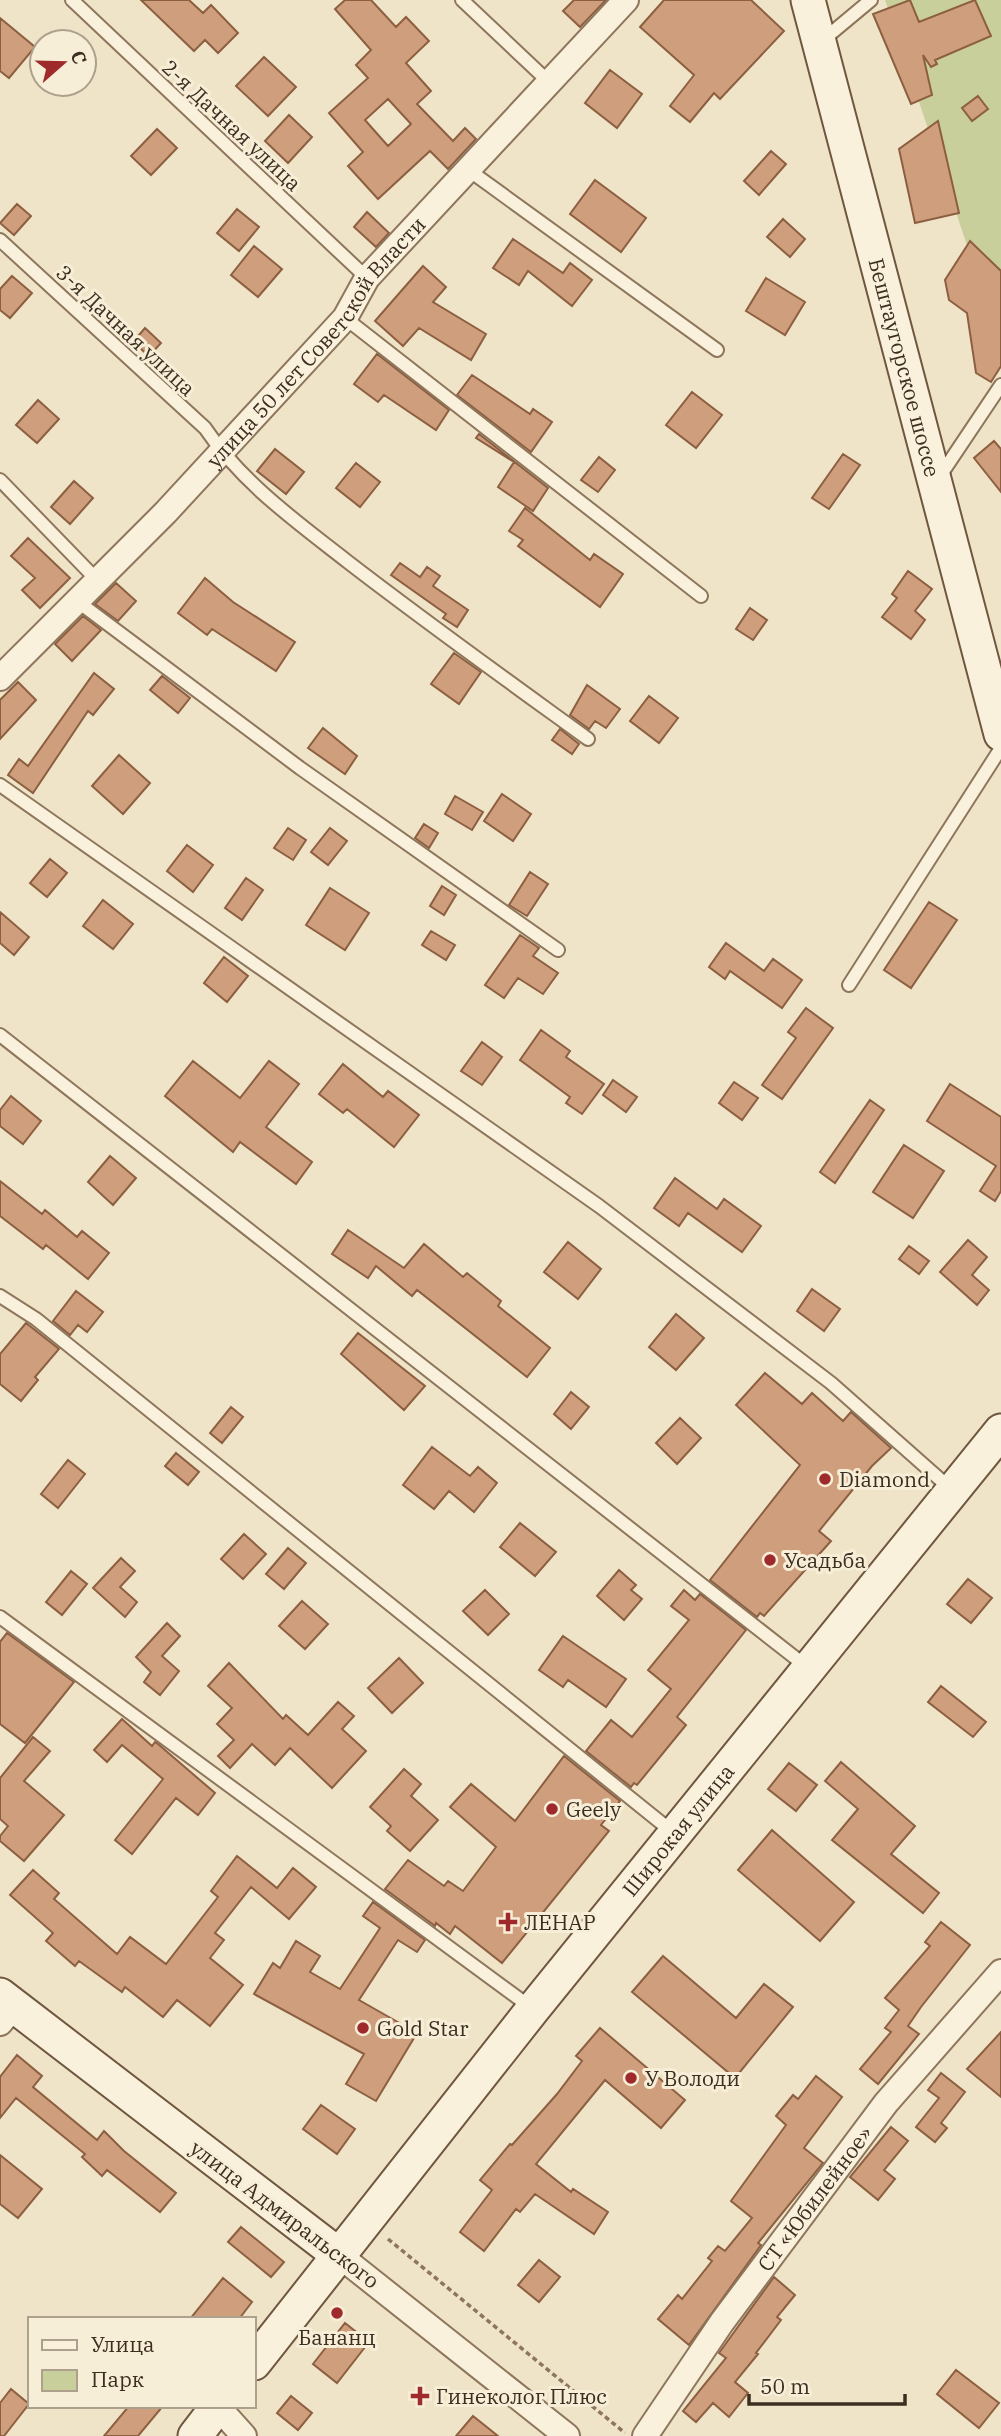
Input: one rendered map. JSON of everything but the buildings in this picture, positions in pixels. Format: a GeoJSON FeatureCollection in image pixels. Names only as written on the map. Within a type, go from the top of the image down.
{"type":"FeatureCollection","features":[{"type":"Feature","properties":{"kind":"main road","name":"Бештаугорское шоссе"},"geometry":{"type":"LineString","coordinates":[[808,0],[1001,734]]}},
{"type":"Feature","properties":{"kind":"main road","name":"Широкая улица"},"geometry":{"type":"LineString","coordinates":[[256,2361],[533,2009],[1001,1431]]}},
{"type":"Feature","properties":{"kind":"main road","name":"улица Адмиральского"},"geometry":{"type":"LineString","coordinates":[[5,2008],[340,2256]]}},
{"type":"Feature","properties":{"kind":"main road"},"geometry":{"type":"LineString","coordinates":[[195,2436],[217,2408]]}},
{"type":"Feature","properties":{"kind":"street","name":"улица 50 лет Советской Власти"},"geometry":{"type":"LineString","coordinates":[[0,678],[221,452],[345,318],[368,278],[626,0]]}},
{"type":"Feature","properties":{"kind":"street","name":"СТ «Юбилейное»"},"geometry":{"type":"LineString","coordinates":[[645,2436],[722,2322],[886,2103],[1001,1972]]}},
{"type":"Feature","properties":{"kind":"street","name":"улица Адмиральского"},"geometry":{"type":"LineString","coordinates":[[340,2256],[567,2436]]}},
{"type":"Feature","properties":{"kind":"street"},"geometry":{"type":"LineString","coordinates":[[219,2408],[244,2436]]}},
{"type":"Feature","properties":{"kind":"lane","name":"2-я Дачная улица"},"geometry":{"type":"LineString","coordinates":[[72,0],[368,278]]}},
{"type":"Feature","properties":{"kind":"lane"},"geometry":{"type":"LineString","coordinates":[[462,0],[550,83]]}},
{"type":"Feature","properties":{"kind":"lane"},"geometry":{"type":"LineString","coordinates":[[819,43],[871,0]]}},
{"type":"Feature","properties":{"kind":"lane"},"geometry":{"type":"LineString","coordinates":[[470,171],[718,350]]}},
{"type":"Feature","properties":{"kind":"lane","name":"3-я Дачная улица"},"geometry":{"type":"LineString","coordinates":[[0,240],[205,428],[221,452],[283,511],[419,617],[588,739]]}},
{"type":"Feature","properties":{"kind":"lane"},"geometry":{"type":"LineString","coordinates":[[345,318],[701,596]]}},
{"type":"Feature","properties":{"kind":"lane"},"geometry":{"type":"LineString","coordinates":[[936,483],[1001,385]]}},
{"type":"Feature","properties":{"kind":"lane"},"geometry":{"type":"LineString","coordinates":[[0,480],[97,580]]}},
{"type":"Feature","properties":{"kind":"lane"},"geometry":{"type":"LineString","coordinates":[[77,601],[300,768],[558,950]]}},
{"type":"Feature","properties":{"kind":"lane"},"geometry":{"type":"LineString","coordinates":[[849,985],[1001,748]]}},
{"type":"Feature","properties":{"kind":"lane"},"geometry":{"type":"LineString","coordinates":[[0,785],[599,1206],[831,1383],[953,1491]]}},
{"type":"Feature","properties":{"kind":"lane"},"geometry":{"type":"LineString","coordinates":[[0,1035],[810,1669]]}},
{"type":"Feature","properties":{"kind":"lane"},"geometry":{"type":"LineString","coordinates":[[0,1296],[36,1319],[676,1834]]}},
{"type":"Feature","properties":{"kind":"lane"},"geometry":{"type":"LineString","coordinates":[[0,1617],[533,2009]]}},
{"type":"Feature","properties":{"kind":"path"},"geometry":{"type":"LineString","coordinates":[[388,2239],[629,2436]]}},
{"type":"Feature","properties":{"kind":"green space"},"geometry":{"type":"Polygon","coordinates":[[[885,0],[1001,0],[1001,347],[885,0]]]}},
{"type":"Feature","properties":{"kind":"place","name":"Diamond"},"geometry":{"type":"Point","coordinates":[825,1479]}},
{"type":"Feature","properties":{"kind":"place","name":"Усадьба"},"geometry":{"type":"Point","coordinates":[770,1560]}},
{"type":"Feature","properties":{"kind":"place","name":"Geely"},"geometry":{"type":"Point","coordinates":[552,1809]}},
{"type":"Feature","properties":{"kind":"place","name":"ЛЕНАР"},"geometry":{"type":"Point","coordinates":[508,1922]}},
{"type":"Feature","properties":{"kind":"place","name":"Gold Star"},"geometry":{"type":"Point","coordinates":[363,2028]}},
{"type":"Feature","properties":{"kind":"place","name":"У Володи"},"geometry":{"type":"Point","coordinates":[631,2078]}},
{"type":"Feature","properties":{"kind":"place","name":"Бананц"},"geometry":{"type":"Point","coordinates":[337,2313]}},
{"type":"Feature","properties":{"kind":"place","name":"Гинеколог Плюс"},"geometry":{"type":"Point","coordinates":[420,2396]}}]}
